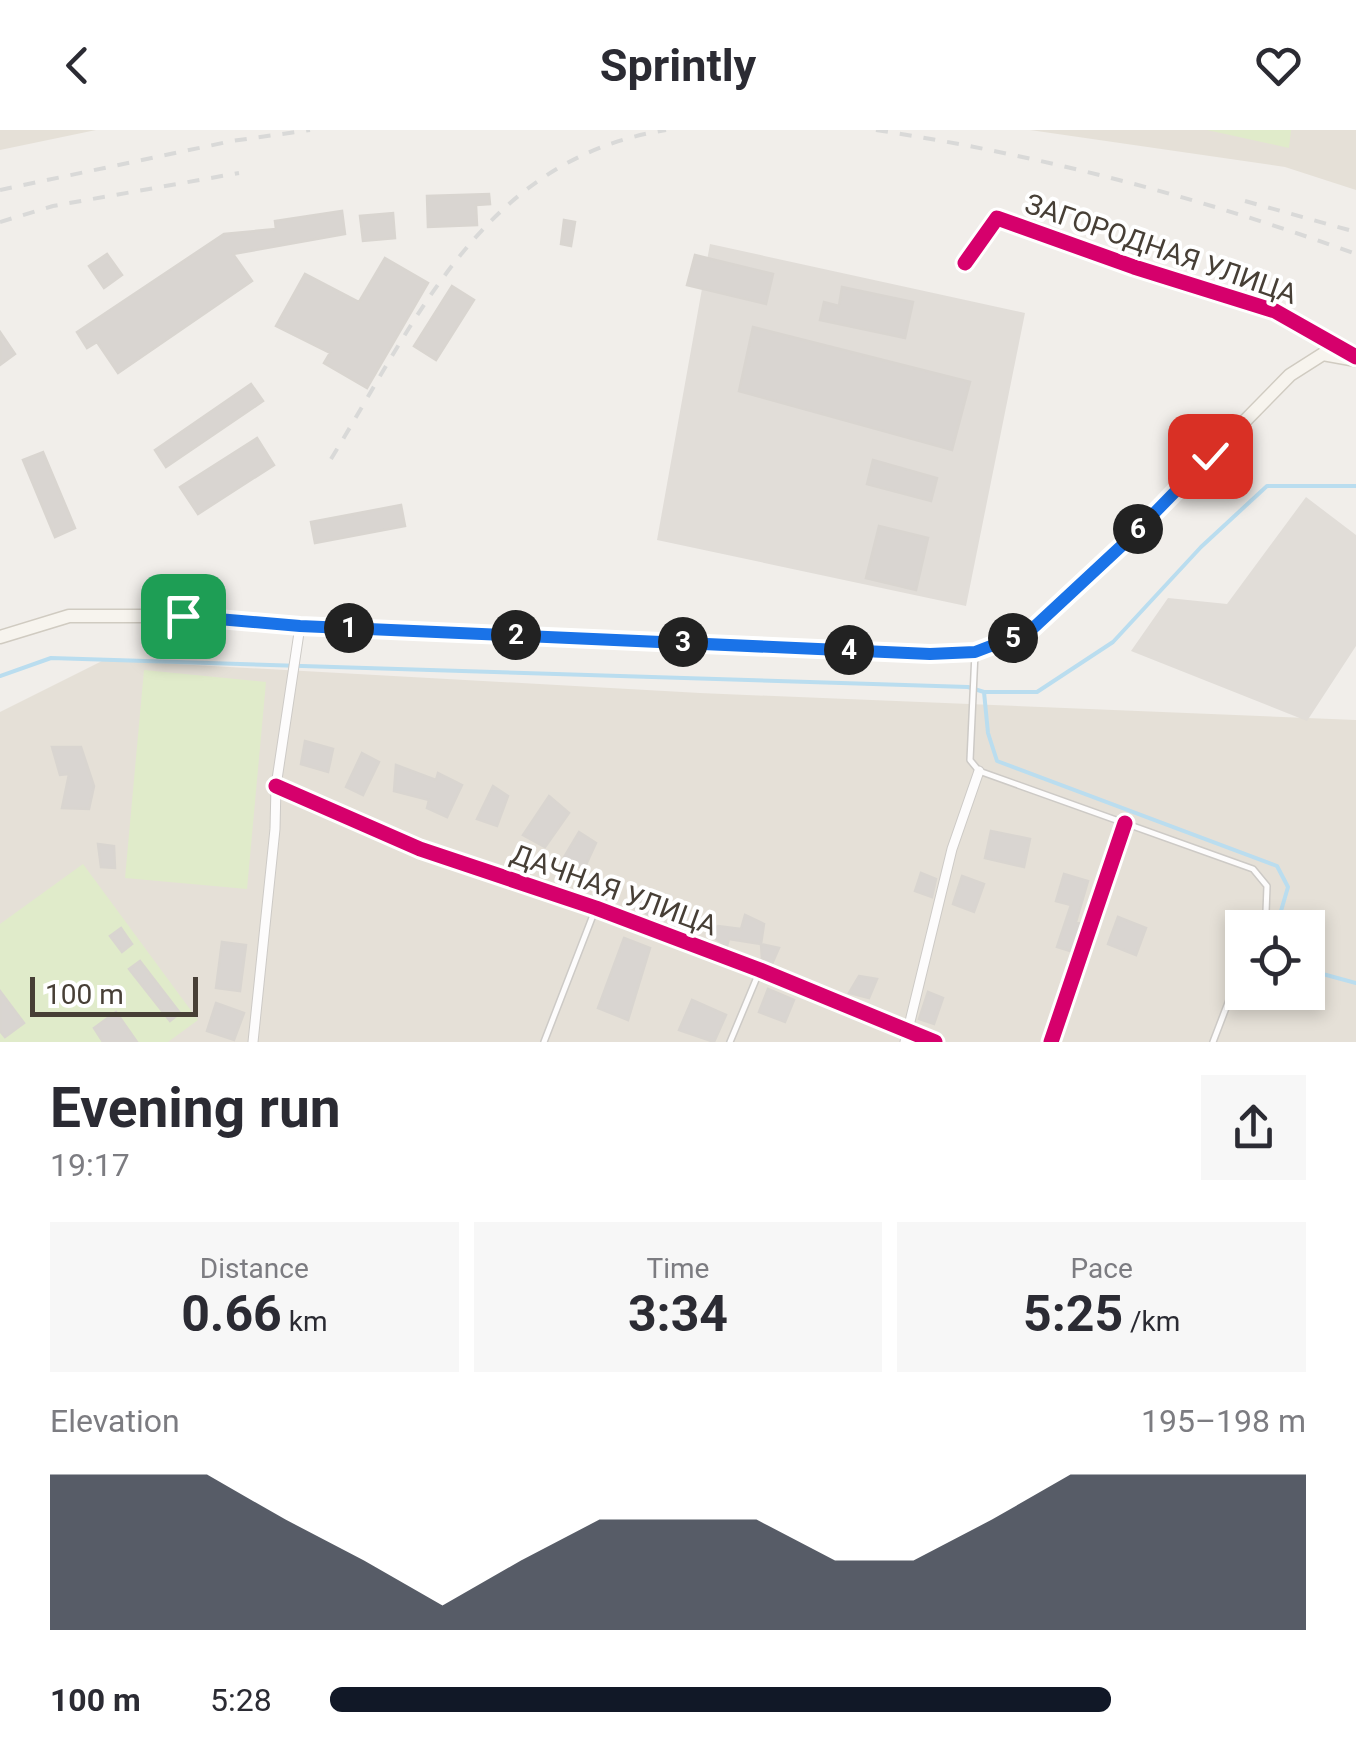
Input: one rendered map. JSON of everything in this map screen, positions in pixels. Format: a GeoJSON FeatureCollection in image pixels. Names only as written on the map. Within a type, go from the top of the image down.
{"type":"FeatureCollection","features":[{"type":"Feature","properties":{"kind":"main road","name":"ЗАГОРОДНАЯ УЛИЦА"},"geometry":{"type":"LineString","coordinates":[[0,638],[69,616],[183,616],[300,626],[930,654],[975,652],[1030,631],[1130,538],[1290,375],[1323,354],[1356,358]]}},
{"type":"Feature","properties":{"kind":"street","name":"ЗАГОРОДНАЯ УЛИЦА"},"geometry":{"type":"LineString","coordinates":[[965,264],[997,218],[1134,267],[1275,310],[1356,358]]}},
{"type":"Feature","properties":{"kind":"street"},"geometry":{"type":"LineString","coordinates":[[253,1042],[276,829],[276,786],[300,626]]}},
{"type":"Feature","properties":{"kind":"street"},"geometry":{"type":"LineString","coordinates":[[906,1037],[952,850],[978,772]]}},
{"type":"Feature","properties":{"kind":"street","name":"ДАЧНАЯ УЛИЦА"},"geometry":{"type":"LineString","coordinates":[[276,786],[420,849],[596,908],[760,970],[906,1037],[935,1042]]}},
{"type":"Feature","properties":{"kind":"street"},"geometry":{"type":"LineString","coordinates":[[1051,1042],[1125,822]]}},
{"type":"Feature","properties":{"kind":"lane"},"geometry":{"type":"LineString","coordinates":[[975,652],[970,760],[978,772],[1253,868],[1267,886],[1266,910]]}},
{"type":"Feature","properties":{"kind":"lane"},"geometry":{"type":"LineString","coordinates":[[544,1042],[596,908]]}},
{"type":"Feature","properties":{"kind":"lane"},"geometry":{"type":"LineString","coordinates":[[730,1042],[760,970]]}},
{"type":"Feature","properties":{"kind":"lane"},"geometry":{"type":"LineString","coordinates":[[1213,1042],[1225,1010]]}},
{"type":"Feature","properties":{"kind":"shaded area"},"geometry":{"type":"Polygon","coordinates":[[[0,130],[96,130],[0,150],[0,130]]]}},
{"type":"Feature","properties":{"kind":"shaded area"},"geometry":{"type":"Polygon","coordinates":[[[1030,130],[1356,130],[1356,190],[1285,167],[1030,130]]]}},
{"type":"Feature","properties":{"kind":"shaded area"},"geometry":{"type":"Polygon","coordinates":[[[710,244],[1025,313],[966,606],[657,540],[710,244]]]}},
{"type":"Feature","properties":{"kind":"shaded area"},"geometry":{"type":"Polygon","coordinates":[[[1306,497],[1356,535],[1356,646],[1307,721],[1131,651],[1168,598],[1227,604],[1306,497]]]}},
{"type":"Feature","properties":{"kind":"shaded area"},"geometry":{"type":"Polygon","coordinates":[[[104,660],[700,693],[1356,720],[1356,1042],[0,1042],[0,712],[104,660]]]}},
{"type":"Feature","properties":{"kind":"green space"},"geometry":{"type":"Polygon","coordinates":[[[1207,130],[1291,130],[1289,148],[1207,130]]]}},
{"type":"Feature","properties":{"kind":"green space"},"geometry":{"type":"Polygon","coordinates":[[[144,670],[266,682],[247,889],[125,878],[144,670]]]}},
{"type":"Feature","properties":{"kind":"green space"},"geometry":{"type":"Polygon","coordinates":[[[83,864],[198,1020],[168,1042],[0,1042],[0,924],[83,864]]]}},
{"type":"Feature","properties":{"kind":"building"},"geometry":{"type":"Polygon","coordinates":[[[489,194],[490,204],[476,205],[477,225],[428,227],[427,196],[489,194]]]}},
{"type":"Feature","properties":{"kind":"building"},"geometry":{"type":"Polygon","coordinates":[[[342,211],[345,234],[233,254],[252,281],[118,373],[97,342],[87,348],[77,332],[224,234],[276,229],[275,221],[342,211]]]}},
{"type":"Feature","properties":{"kind":"building"},"geometry":{"type":"Polygon","coordinates":[[[393,213],[395,238],[363,241],[360,216],[393,213]]]}},
{"type":"Feature","properties":{"kind":"building"},"geometry":{"type":"Polygon","coordinates":[[[564,220],[575,222],[571,246],[561,244],[564,220]]]}},
{"type":"Feature","properties":{"kind":"building"},"geometry":{"type":"Polygon","coordinates":[[[107,254],[122,275],[104,288],[89,266],[107,254]]]}},
{"type":"Feature","properties":{"kind":"building"},"geometry":{"type":"Polygon","coordinates":[[[695,255],[773,274],[766,304],[687,285],[695,255]]]}},
{"type":"Feature","properties":{"kind":"building"},"geometry":{"type":"Polygon","coordinates":[[[385,258],[428,283],[367,388],[324,363],[330,353],[276,326],[305,274],[359,302],[385,258]]]}},
{"type":"Feature","properties":{"kind":"building"},"geometry":{"type":"Polygon","coordinates":[[[452,286],[474,300],[436,360],[414,346],[452,286]]]}},
{"type":"Feature","properties":{"kind":"building"},"geometry":{"type":"Polygon","coordinates":[[[842,287],[913,302],[905,338],[820,320],[824,302],[839,306],[842,287]]]}},
{"type":"Feature","properties":{"kind":"building"},"geometry":{"type":"Polygon","coordinates":[[[753,327],[970,382],[952,450],[739,391],[753,327]]]}},
{"type":"Feature","properties":{"kind":"building"},"geometry":{"type":"Polygon","coordinates":[[[0,332],[15,354],[0,365],[0,332]]]}},
{"type":"Feature","properties":{"kind":"building"},"geometry":{"type":"Polygon","coordinates":[[[251,384],[263,401],[166,467],[155,450],[251,384]]]}},
{"type":"Feature","properties":{"kind":"building"},"geometry":{"type":"Polygon","coordinates":[[[257,438],[274,465],[198,514],[180,487],[257,438]]]}},
{"type":"Feature","properties":{"kind":"building"},"geometry":{"type":"Polygon","coordinates":[[[43,452],[75,528],[55,537],[23,460],[43,452]]]}},
{"type":"Feature","properties":{"kind":"building"},"geometry":{"type":"Polygon","coordinates":[[[873,460],[937,478],[931,501],[867,484],[873,460]]]}},
{"type":"Feature","properties":{"kind":"building"},"geometry":{"type":"Polygon","coordinates":[[[401,505],[405,526],[315,543],[311,522],[401,505]]]}},
{"type":"Feature","properties":{"kind":"building"},"geometry":{"type":"Polygon","coordinates":[[[879,526],[928,538],[916,590],[866,578],[879,526]]]}},
{"type":"Feature","properties":{"kind":"building"},"geometry":{"type":"Polygon","coordinates":[[[305,741],[333,749],[328,772],[301,764],[305,741]]]}},
{"type":"Feature","properties":{"kind":"building"},"geometry":{"type":"Polygon","coordinates":[[[52,747],[81,747],[94,786],[89,809],[62,808],[69,774],[60,775],[52,747]]]}},
{"type":"Feature","properties":{"kind":"building"},"geometry":{"type":"Polygon","coordinates":[[[362,753],[379,762],[363,795],[346,787],[362,753]]]}},
{"type":"Feature","properties":{"kind":"building"},"geometry":{"type":"Polygon","coordinates":[[[396,765],[436,780],[438,773],[462,785],[447,817],[427,808],[429,800],[394,791],[396,765]]]}},
{"type":"Feature","properties":{"kind":"building"},"geometry":{"type":"Polygon","coordinates":[[[493,786],[508,796],[497,826],[477,819],[493,786]]]}},
{"type":"Feature","properties":{"kind":"building"},"geometry":{"type":"Polygon","coordinates":[[[549,796],[569,813],[545,847],[523,835],[549,796]]]}},
{"type":"Feature","properties":{"kind":"building"},"geometry":{"type":"Polygon","coordinates":[[[991,831],[1030,839],[1024,867],[985,858],[991,831]]]}},
{"type":"Feature","properties":{"kind":"building"},"geometry":{"type":"Polygon","coordinates":[[[579,832],[596,843],[584,869],[563,859],[579,832]]]}},
{"type":"Feature","properties":{"kind":"building"},"geometry":{"type":"Polygon","coordinates":[[[98,844],[114,846],[115,868],[101,867],[98,844]]]}},
{"type":"Feature","properties":{"kind":"building"},"geometry":{"type":"Polygon","coordinates":[[[921,873],[936,879],[932,897],[915,891],[921,873]]]}},
{"type":"Feature","properties":{"kind":"building"},"geometry":{"type":"Polygon","coordinates":[[[1064,874],[1088,881],[1076,922],[1082,924],[1073,952],[1057,947],[1071,905],[1056,901],[1064,874]]]}},
{"type":"Feature","properties":{"kind":"building"},"geometry":{"type":"Polygon","coordinates":[[[962,876],[984,884],[974,912],[953,904],[962,876]]]}},
{"type":"Feature","properties":{"kind":"building"},"geometry":{"type":"Polygon","coordinates":[[[642,894],[658,894],[652,916],[634,908],[642,894]]]}},
{"type":"Feature","properties":{"kind":"building"},"geometry":{"type":"Polygon","coordinates":[[[745,915],[764,924],[761,944],[729,939],[727,946],[707,933],[718,926],[741,929],[745,915]]]}},
{"type":"Feature","properties":{"kind":"building"},"geometry":{"type":"Polygon","coordinates":[[[1118,917],[1146,928],[1136,955],[1108,944],[1118,917]]]}},
{"type":"Feature","properties":{"kind":"building"},"geometry":{"type":"Polygon","coordinates":[[[121,928],[132,944],[122,952],[110,936],[121,928]]]}},
{"type":"Feature","properties":{"kind":"building"},"geometry":{"type":"Polygon","coordinates":[[[624,938],[650,948],[628,1020],[598,1008],[624,938]]]}},
{"type":"Feature","properties":{"kind":"building"},"geometry":{"type":"Polygon","coordinates":[[[222,942],[246,945],[240,991],[216,988],[222,942]]]}},
{"type":"Feature","properties":{"kind":"building"},"geometry":{"type":"Polygon","coordinates":[[[761,944],[779,948],[772,964],[762,958],[761,944]]]}},
{"type":"Feature","properties":{"kind":"building"},"geometry":{"type":"Polygon","coordinates":[[[140,961],[180,1013],[170,1021],[129,969],[140,961]]]}},
{"type":"Feature","properties":{"kind":"building"},"geometry":{"type":"Polygon","coordinates":[[[859,976],[877,979],[869,998],[849,993],[859,976]]]}},
{"type":"Feature","properties":{"kind":"building"},"geometry":{"type":"Polygon","coordinates":[[[768,989],[794,1000],[785,1022],[759,1012],[768,989]]]}},
{"type":"Feature","properties":{"kind":"building"},"geometry":{"type":"Polygon","coordinates":[[[0,991],[24,1023],[5,1037],[0,1031],[0,991]]]}},
{"type":"Feature","properties":{"kind":"building"},"geometry":{"type":"Polygon","coordinates":[[[928,992],[943,998],[934,1024],[919,1019],[928,992]]]}},
{"type":"Feature","properties":{"kind":"building"},"geometry":{"type":"Polygon","coordinates":[[[692,1000],[726,1015],[714,1042],[679,1030],[692,1000]]]}},
{"type":"Feature","properties":{"kind":"building"},"geometry":{"type":"Polygon","coordinates":[[[216,1003],[244,1013],[234,1040],[207,1031],[216,1003]]]}},
{"type":"Feature","properties":{"kind":"building"},"geometry":{"type":"Polygon","coordinates":[[[116,1012],[137,1042],[103,1042],[94,1028],[116,1012]]]}},
{"type":"Feature","properties":{"kind":"waterway"},"geometry":{"type":"LineString","coordinates":[[0,676],[51,658],[1037,692],[1113,642],[1201,547],[1267,486],[1356,486]]}},
{"type":"Feature","properties":{"kind":"waterway"},"geometry":{"type":"LineString","coordinates":[[984,692],[988,733],[997,761],[1277,866],[1288,887],[1281,910]]}},
{"type":"Feature","properties":{"kind":"waterway"},"geometry":{"type":"LineString","coordinates":[[1325,975],[1356,983]]}},
{"type":"Feature","properties":{"kind":"railway"},"geometry":{"type":"LineString","coordinates":[[0,190],[232,141],[310,130]]}},
{"type":"Feature","properties":{"kind":"railway"},"geometry":{"type":"LineString","coordinates":[[331,459],[427,300],[463,252],[503,209],[549,174],[603,147],[666,130]]}},
{"type":"Feature","properties":{"kind":"railway"},"geometry":{"type":"LineString","coordinates":[[876,130],[999,152],[1119,180],[1238,214],[1356,254]]}},
{"type":"Feature","properties":{"kind":"railway"},"geometry":{"type":"LineString","coordinates":[[0,222],[53,206],[239,173]]}},
{"type":"Feature","properties":{"kind":"railway"},"geometry":{"type":"LineString","coordinates":[[1245,201],[1356,232]]}},
{"type":"Feature","properties":{"kind":"cycle path"},"geometry":{"type":"LineString","coordinates":[[965,263],[997,218],[1134,267],[1275,311],[1356,357]]}},
{"type":"Feature","properties":{"kind":"cycle path"},"geometry":{"type":"LineString","coordinates":[[276,786],[420,849],[596,908],[935,1042]]}},
{"type":"Feature","properties":{"kind":"cycle path"},"geometry":{"type":"LineString","coordinates":[[1051,1042],[1125,823]]}},
{"type":"Feature","properties":{"kind":"route"},"geometry":{"type":"LineString","coordinates":[[183,616],[300,626],[930,654],[975,652],[1030,631],[1130,538],[1210,456]]}}]}
